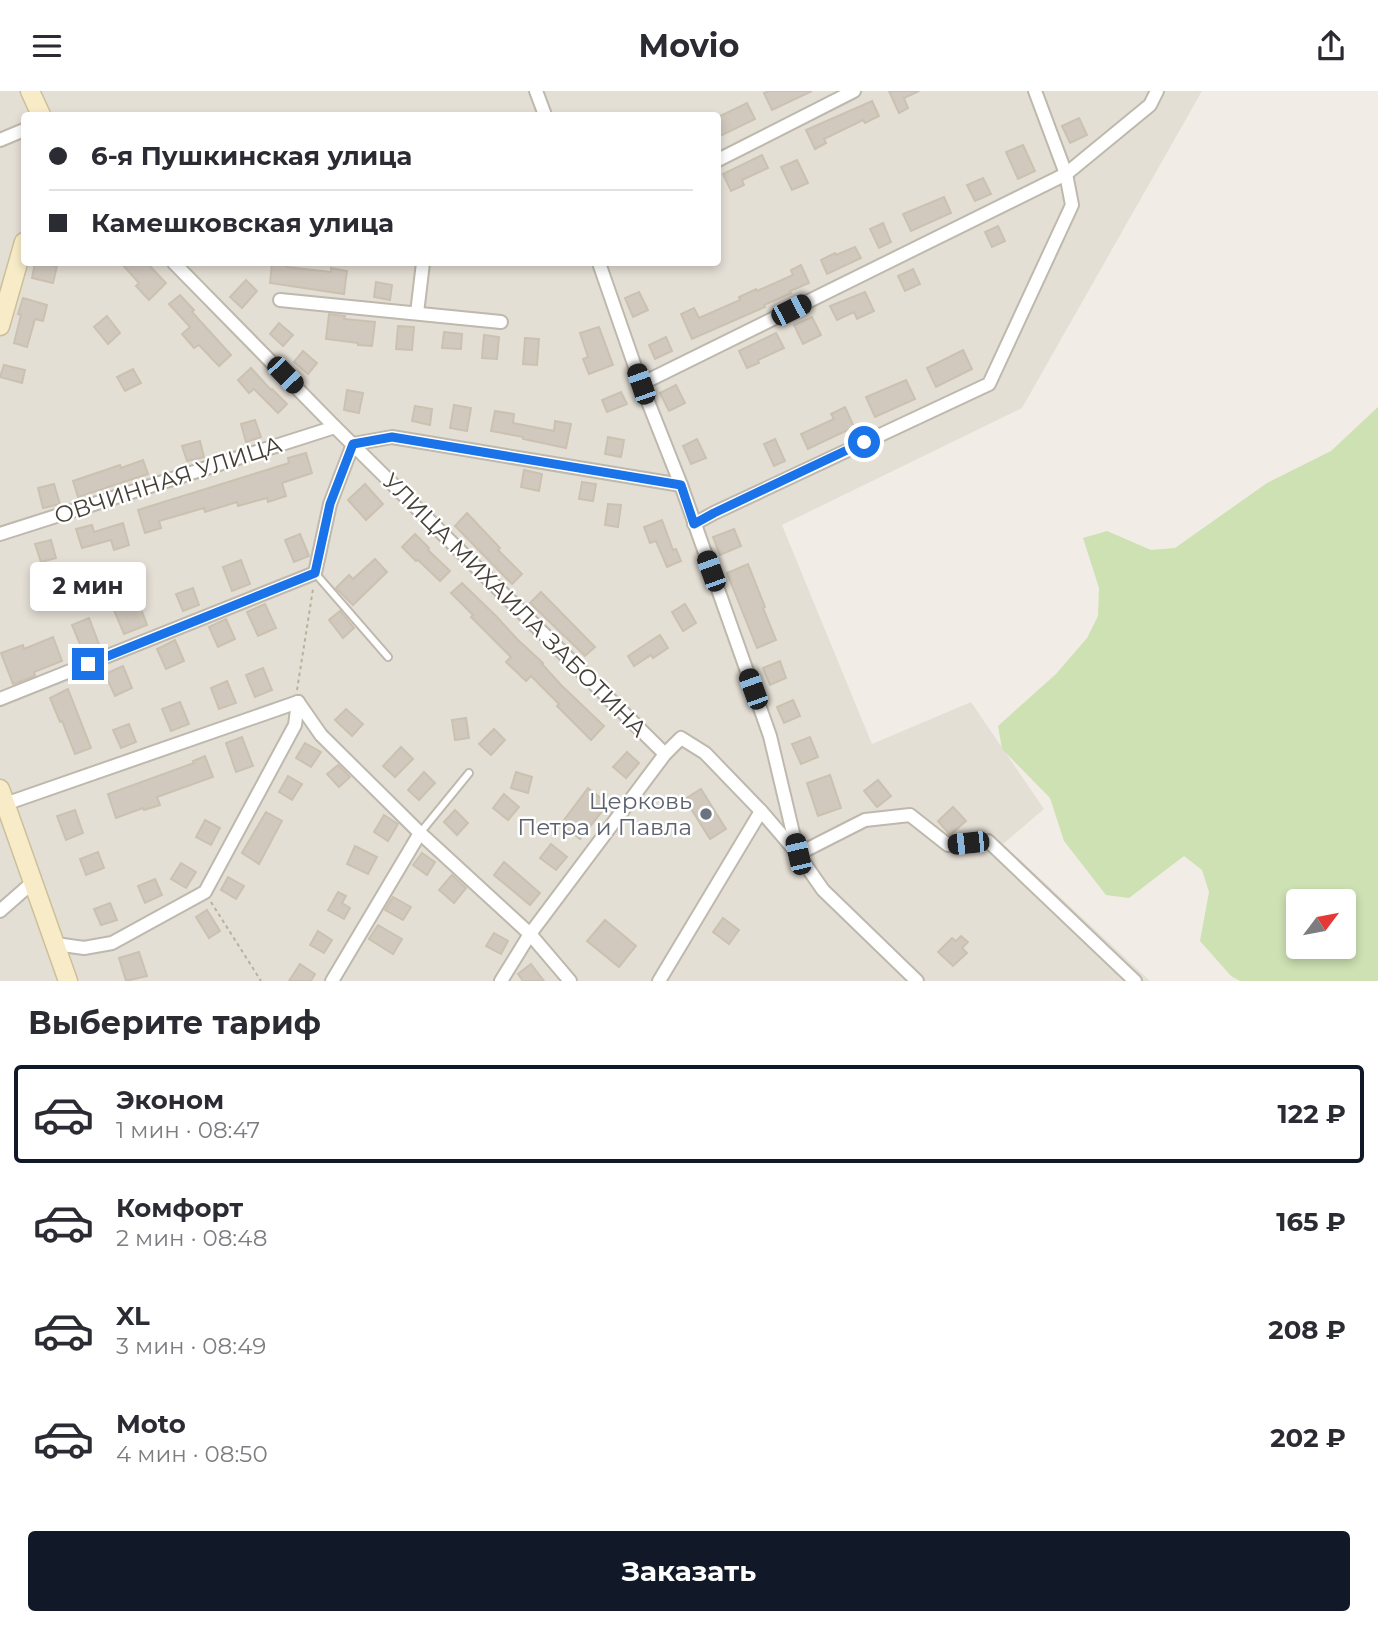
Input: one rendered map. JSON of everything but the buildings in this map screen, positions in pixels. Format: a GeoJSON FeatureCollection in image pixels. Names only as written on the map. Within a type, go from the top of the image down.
{"type":"FeatureCollection","features":[{"type":"Feature","properties":{"kind":"main road"},"geometry":{"type":"LineString","coordinates":[[30,91],[40,112]]}},
{"type":"Feature","properties":{"kind":"main road"},"geometry":{"type":"LineString","coordinates":[[0,326],[21,252]]}},
{"type":"Feature","properties":{"kind":"main road"},"geometry":{"type":"LineString","coordinates":[[3,796],[68,981]]}},
{"type":"Feature","properties":{"kind":"street"},"geometry":{"type":"LineString","coordinates":[[536,91],[544,112]]}},
{"type":"Feature","properties":{"kind":"street"},"geometry":{"type":"LineString","coordinates":[[721,158],[854,91]]}},
{"type":"Feature","properties":{"kind":"street"},"geometry":{"type":"LineString","coordinates":[[694,524],[989,384],[1072,205],[1066,174],[1035,91]]}},
{"type":"Feature","properties":{"kind":"street"},"geometry":{"type":"LineString","coordinates":[[641,384],[1066,174],[1150,104],[1157,91]]}},
{"type":"Feature","properties":{"kind":"street"},"geometry":{"type":"LineString","coordinates":[[0,140],[21,132]]}},
{"type":"Feature","properties":{"kind":"street","name":"УЛИЦА МИХАИЛА ЗАБОТИНА"},"geometry":{"type":"LineString","coordinates":[[177,266],[666,754],[681,738],[705,753],[761,811],[798,854],[823,890],[918,981]]}},
{"type":"Feature","properties":{"kind":"street"},"geometry":{"type":"LineString","coordinates":[[417,313],[424,266]]}},
{"type":"Feature","properties":{"kind":"street"},"geometry":{"type":"LineString","coordinates":[[600,266],[770,736],[798,854],[865,820],[910,815],[948,845],[988,841],[1135,981]]}},
{"type":"Feature","properties":{"kind":"street"},"geometry":{"type":"LineString","coordinates":[[280,300],[501,322]]}},
{"type":"Feature","properties":{"kind":"street","name":"ОВЧИННАЯ УЛИЦА"},"geometry":{"type":"LineString","coordinates":[[0,534],[335,426]]}},
{"type":"Feature","properties":{"kind":"street"},"geometry":{"type":"LineString","coordinates":[[0,699],[315,573],[330,504],[353,444],[392,437],[681,485]]}},
{"type":"Feature","properties":{"kind":"street"},"geometry":{"type":"LineString","coordinates":[[3,796],[298,702]]}},
{"type":"Feature","properties":{"kind":"street"},"geometry":{"type":"LineString","coordinates":[[298,702],[321,735],[420,833],[530,934],[570,981]]}},
{"type":"Feature","properties":{"kind":"street"},"geometry":{"type":"LineString","coordinates":[[56,944],[84,948],[112,943],[205,892],[295,725],[298,702]]}},
{"type":"Feature","properties":{"kind":"street"},"geometry":{"type":"LineString","coordinates":[[501,981],[530,934],[666,754]]}},
{"type":"Feature","properties":{"kind":"street"},"geometry":{"type":"LineString","coordinates":[[659,981],[761,811]]}},
{"type":"Feature","properties":{"kind":"street"},"geometry":{"type":"LineString","coordinates":[[332,981],[420,833]]}},
{"type":"Feature","properties":{"kind":"street"},"geometry":{"type":"LineString","coordinates":[[0,911],[33,882]]}},
{"type":"Feature","properties":{"kind":"lane"},"geometry":{"type":"LineString","coordinates":[[315,573],[388,657]]}},
{"type":"Feature","properties":{"kind":"lane"},"geometry":{"type":"LineString","coordinates":[[420,833],[469,773]]}},
{"type":"Feature","properties":{"kind":"path"},"geometry":{"type":"LineString","coordinates":[[298,702],[297,691],[315,573]]}},
{"type":"Feature","properties":{"kind":"path"},"geometry":{"type":"LineString","coordinates":[[205,892],[261,981]]}},
{"type":"Feature","properties":{"kind":"shaded area"},"geometry":{"type":"Polygon","coordinates":[[[0,91],[1202,91],[1022,408],[782,525],[872,744],[971,702],[1044,809],[1003,844],[1150,981],[0,981],[0,91]]]}},
{"type":"Feature","properties":{"kind":"green space"},"geometry":{"type":"Polygon","coordinates":[[[1378,407],[1378,981],[1240,981],[1231,976],[1200,941],[1209,892],[1202,870],[1184,856],[1129,898],[1106,895],[1064,841],[1050,798],[1002,749],[998,726],[1056,674],[1087,638],[1098,616],[1099,588],[1083,538],[1107,531],[1151,550],[1175,548],[1267,483],[1331,451],[1378,407]]]}},
{"type":"Feature","properties":{"kind":"place","name":"Церковь Петра и Павла"},"geometry":{"type":"Point","coordinates":[706,814]}},
{"type":"Feature","properties":{"kind":"route"},"geometry":{"type":"LineString","coordinates":[[88,664],[315,573],[330,504],[353,444],[392,437],[681,485],[694,524],[864,442]]}}]}
